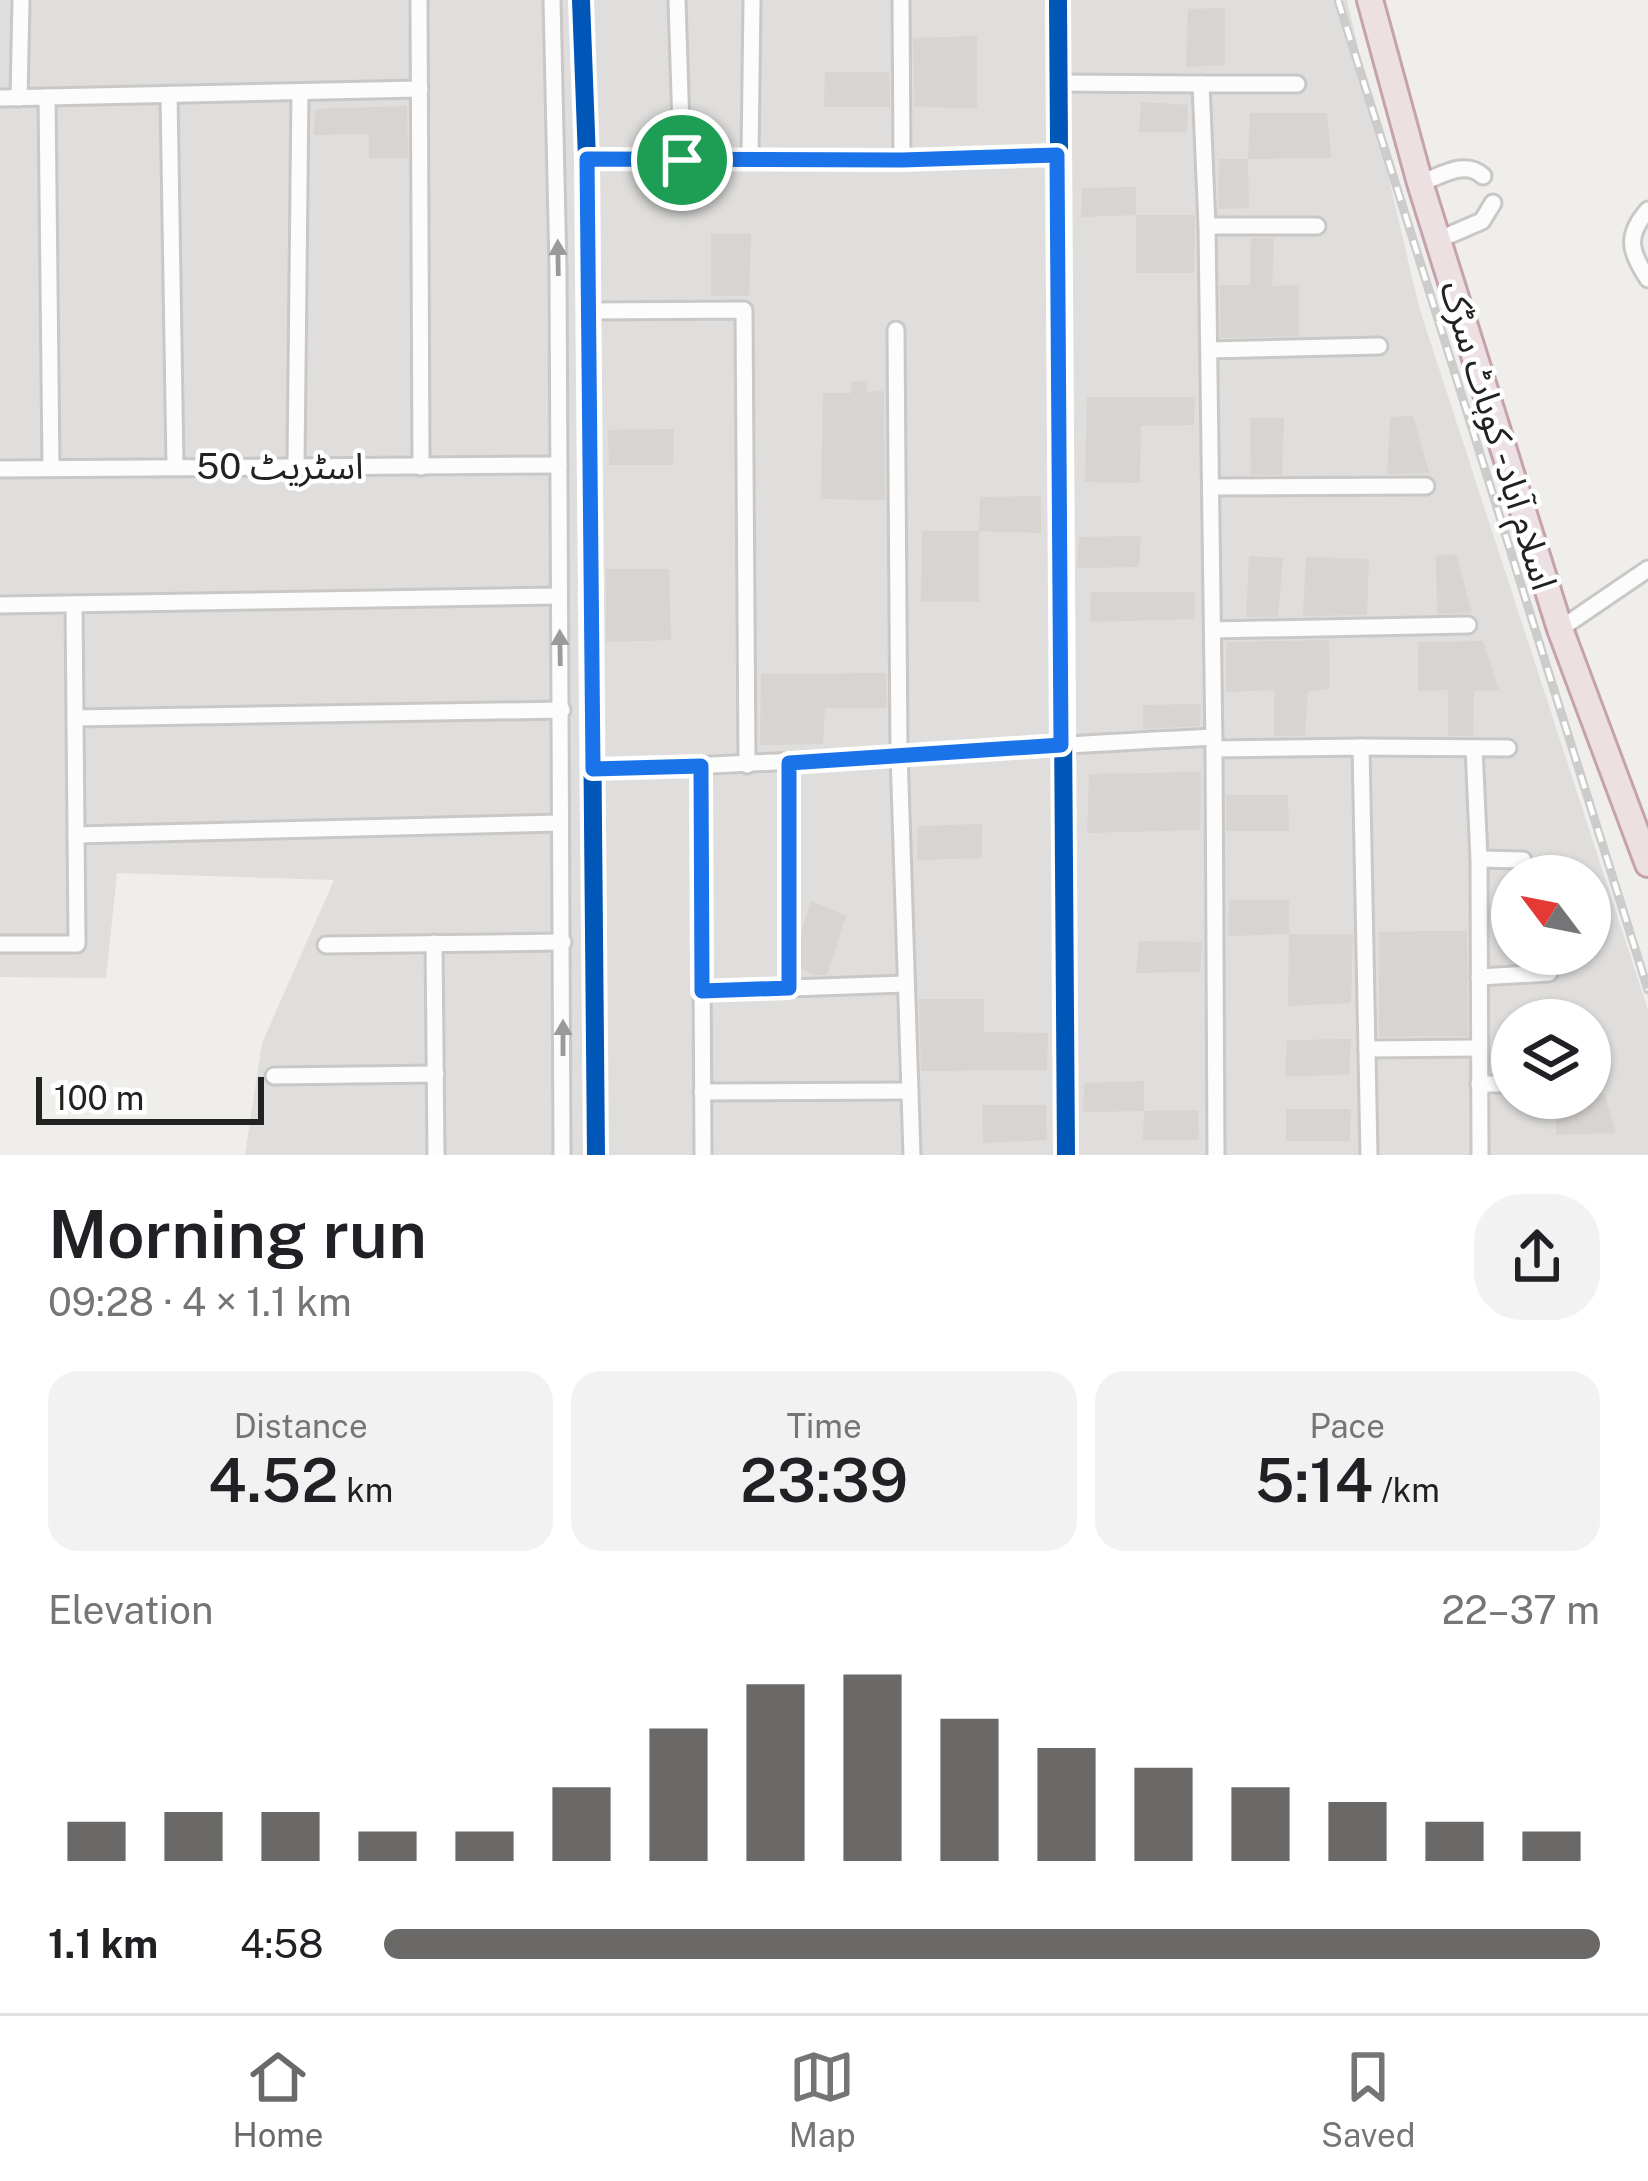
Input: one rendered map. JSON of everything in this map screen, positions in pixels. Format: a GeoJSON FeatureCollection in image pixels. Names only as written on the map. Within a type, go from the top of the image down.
{"type":"FeatureCollection","features":[{"type":"Feature","properties":{"kind":"highway","name":"اسلام آباد - کوہاٹ سڑک"},"geometry":{"type":"LineString","coordinates":[[1370,0],[1420,183],[1560,629],[1648,864]]}},
{"type":"Feature","properties":{"kind":"street"},"geometry":{"type":"LineString","coordinates":[[20,98],[21,0]]}},
{"type":"Feature","properties":{"kind":"street"},"geometry":{"type":"LineString","coordinates":[[419,0],[421,467]]}},
{"type":"Feature","properties":{"kind":"street"},"geometry":{"type":"LineString","coordinates":[[552,0],[562,710],[562,1155]]}},
{"type":"Feature","properties":{"kind":"street"},"geometry":{"type":"LineString","coordinates":[[581,0],[587,159],[596,1155]]}},
{"type":"Feature","properties":{"kind":"street"},"geometry":{"type":"LineString","coordinates":[[677,0],[682,160]]}},
{"type":"Feature","properties":{"kind":"street"},"geometry":{"type":"LineString","coordinates":[[750,157],[752,0]]}},
{"type":"Feature","properties":{"kind":"street"},"geometry":{"type":"LineString","coordinates":[[901,0],[902,160]]}},
{"type":"Feature","properties":{"kind":"street"},"geometry":{"type":"LineString","coordinates":[[1058,0],[1066,1155]]}},
{"type":"Feature","properties":{"kind":"street"},"geometry":{"type":"LineString","coordinates":[[1058,83],[1297,84]]}},
{"type":"Feature","properties":{"kind":"street"},"geometry":{"type":"LineString","coordinates":[[1202,84],[1213,630],[1216,1155]]}},
{"type":"Feature","properties":{"kind":"street"},"geometry":{"type":"LineString","coordinates":[[0,98],[420,89]]}},
{"type":"Feature","properties":{"kind":"street"},"geometry":{"type":"LineString","coordinates":[[296,464],[300,92]]}},
{"type":"Feature","properties":{"kind":"street"},"geometry":{"type":"LineString","coordinates":[[169,94],[175,466]]}},
{"type":"Feature","properties":{"kind":"street"},"geometry":{"type":"LineString","coordinates":[[47,97],[51,468]]}},
{"type":"Feature","properties":{"kind":"street"},"geometry":{"type":"LineString","coordinates":[[587,159],[902,160],[1057,155]]}},
{"type":"Feature","properties":{"kind":"street"},"geometry":{"type":"LineString","coordinates":[[1420,183],[1466,167],[1483,176]]}},
{"type":"Feature","properties":{"kind":"street"},"geometry":{"type":"LineString","coordinates":[[1438,240],[1483,220],[1492,203]]}},
{"type":"Feature","properties":{"kind":"street"},"geometry":{"type":"LineString","coordinates":[[1648,210],[1630,238],[1632,255],[1648,280]]}},
{"type":"Feature","properties":{"kind":"street"},"geometry":{"type":"LineString","coordinates":[[1207,226],[1317,226]]}},
{"type":"Feature","properties":{"kind":"street"},"geometry":{"type":"LineString","coordinates":[[588,311],[744,310],[747,765]]}},
{"type":"Feature","properties":{"kind":"street"},"geometry":{"type":"LineString","coordinates":[[896,330],[899,753],[912,1155]]}},
{"type":"Feature","properties":{"kind":"street"},"geometry":{"type":"LineString","coordinates":[[1209,350],[1379,346]]}},
{"type":"Feature","properties":{"kind":"street","name":"اسٹریٹ 50"},"geometry":{"type":"LineString","coordinates":[[0,469],[559,465]]}},
{"type":"Feature","properties":{"kind":"street"},"geometry":{"type":"LineString","coordinates":[[1211,487],[1426,486]]}},
{"type":"Feature","properties":{"kind":"street"},"geometry":{"type":"LineString","coordinates":[[558,537],[590,536]]}},
{"type":"Feature","properties":{"kind":"street"},"geometry":{"type":"LineString","coordinates":[[1560,629],[1648,569]]}},
{"type":"Feature","properties":{"kind":"street"},"geometry":{"type":"LineString","coordinates":[[0,604],[559,596]]}},
{"type":"Feature","properties":{"kind":"street"},"geometry":{"type":"LineString","coordinates":[[0,944],[77,944],[74,604]]}},
{"type":"Feature","properties":{"kind":"street"},"geometry":{"type":"LineString","coordinates":[[1213,630],[1468,625]]}},
{"type":"Feature","properties":{"kind":"street"},"geometry":{"type":"LineString","coordinates":[[75,718],[562,710]]}},
{"type":"Feature","properties":{"kind":"street"},"geometry":{"type":"LineString","coordinates":[[593,769],[789,763],[1061,745],[1508,748]]}},
{"type":"Feature","properties":{"kind":"street"},"geometry":{"type":"LineString","coordinates":[[1361,747],[1369,1155]]}},
{"type":"Feature","properties":{"kind":"street"},"geometry":{"type":"LineString","coordinates":[[1474,748],[1480,1155]]}},
{"type":"Feature","properties":{"kind":"street"},"geometry":{"type":"LineString","coordinates":[[789,763],[789,988]]}},
{"type":"Feature","properties":{"kind":"street"},"geometry":{"type":"LineString","coordinates":[[701,766],[703,1155]]}},
{"type":"Feature","properties":{"kind":"street"},"geometry":{"type":"LineString","coordinates":[[76,835],[560,823]]}},
{"type":"Feature","properties":{"kind":"street"},"geometry":{"type":"LineString","coordinates":[[1479,859],[1491,859]]}},
{"type":"Feature","properties":{"kind":"street"},"geometry":{"type":"LineString","coordinates":[[326,945],[563,942]]}},
{"type":"Feature","properties":{"kind":"street"},"geometry":{"type":"LineString","coordinates":[[434,943],[436,1155]]}},
{"type":"Feature","properties":{"kind":"street"},"geometry":{"type":"LineString","coordinates":[[1479,977],[1514,975]]}},
{"type":"Feature","properties":{"kind":"street"},"geometry":{"type":"LineString","coordinates":[[702,991],[905,984]]}},
{"type":"Feature","properties":{"kind":"street"},"geometry":{"type":"LineString","coordinates":[[1367,1049],[1478,1048]]}},
{"type":"Feature","properties":{"kind":"street"},"geometry":{"type":"LineString","coordinates":[[274,1076],[436,1074]]}},
{"type":"Feature","properties":{"kind":"street"},"geometry":{"type":"LineString","coordinates":[[1479,1084],[1491,1084]]}},
{"type":"Feature","properties":{"kind":"street"},"geometry":{"type":"LineString","coordinates":[[702,1092],[908,1091]]}},
{"type":"Feature","properties":{"kind":"shaded area"},"geometry":{"type":"Polygon","coordinates":[[[0,0],[1347,0],[1419,307],[1598,855],[1491,855],[1491,975],[1611,975],[1611,896],[1648,1010],[1648,1155],[604,1155],[597,388],[600,1155],[245,1155],[262,1043],[334,880],[117,873],[106,978],[0,977],[0,0]]]}},
{"type":"Feature","properties":{"kind":"building"},"geometry":{"type":"Polygon","coordinates":[[[1225,8],[1225,65],[1186,67],[1188,9],[1225,8]]]}},
{"type":"Feature","properties":{"kind":"building"},"geometry":{"type":"Polygon","coordinates":[[[977,36],[977,108],[914,107],[913,38],[977,36]]]}},
{"type":"Feature","properties":{"kind":"building"},"geometry":{"type":"Polygon","coordinates":[[[825,72],[889,72],[890,107],[824,107],[825,72]]]}},
{"type":"Feature","properties":{"kind":"building"},"geometry":{"type":"Polygon","coordinates":[[[1141,102],[1188,105],[1187,132],[1139,132],[1141,102]]]}},
{"type":"Feature","properties":{"kind":"building"},"geometry":{"type":"Polygon","coordinates":[[[407,106],[408,158],[369,158],[369,134],[314,135],[315,109],[407,106]]]}},
{"type":"Feature","properties":{"kind":"building"},"geometry":{"type":"Polygon","coordinates":[[[1250,113],[1327,113],[1331,158],[1248,159],[1250,113]]]}},
{"type":"Feature","properties":{"kind":"building"},"geometry":{"type":"Polygon","coordinates":[[[1219,159],[1248,159],[1249,208],[1218,209],[1219,159]]]}},
{"type":"Feature","properties":{"kind":"building"},"geometry":{"type":"Polygon","coordinates":[[[1136,187],[1136,215],[1081,217],[1082,188],[1136,187]]]}},
{"type":"Feature","properties":{"kind":"building"},"geometry":{"type":"Polygon","coordinates":[[[1136,215],[1195,215],[1194,273],[1136,273],[1136,215]]]}},
{"type":"Feature","properties":{"kind":"building"},"geometry":{"type":"Polygon","coordinates":[[[711,234],[751,234],[749,296],[711,296],[711,234]]]}},
{"type":"Feature","properties":{"kind":"building"},"geometry":{"type":"Polygon","coordinates":[[[1251,238],[1274,238],[1272,286],[1299,285],[1299,336],[1220,338],[1220,285],[1250,285],[1251,238]]]}},
{"type":"Feature","properties":{"kind":"building"},"geometry":{"type":"Polygon","coordinates":[[[867,381],[867,392],[884,391],[885,500],[821,499],[823,393],[851,393],[851,382],[867,381]]]}},
{"type":"Feature","properties":{"kind":"building"},"geometry":{"type":"Polygon","coordinates":[[[1087,397],[1195,397],[1194,425],[1141,426],[1140,483],[1085,482],[1087,397]]]}},
{"type":"Feature","properties":{"kind":"building"},"geometry":{"type":"Polygon","coordinates":[[[1413,416],[1429,473],[1387,474],[1390,417],[1413,416]]]}},
{"type":"Feature","properties":{"kind":"building"},"geometry":{"type":"Polygon","coordinates":[[[1250,418],[1284,418],[1282,475],[1251,475],[1250,418]]]}},
{"type":"Feature","properties":{"kind":"building"},"geometry":{"type":"Polygon","coordinates":[[[674,429],[673,465],[609,465],[608,430],[674,429]]]}},
{"type":"Feature","properties":{"kind":"building"},"geometry":{"type":"Polygon","coordinates":[[[1041,496],[1041,533],[979,531],[980,497],[1041,496]]]}},
{"type":"Feature","properties":{"kind":"building"},"geometry":{"type":"Polygon","coordinates":[[[922,531],[979,531],[979,602],[921,602],[922,531]]]}},
{"type":"Feature","properties":{"kind":"building"},"geometry":{"type":"Polygon","coordinates":[[[1141,536],[1139,567],[1077,568],[1079,537],[1141,536]]]}},
{"type":"Feature","properties":{"kind":"building"},"geometry":{"type":"Polygon","coordinates":[[[1456,554],[1472,613],[1437,614],[1436,556],[1456,554]]]}},
{"type":"Feature","properties":{"kind":"building"},"geometry":{"type":"Polygon","coordinates":[[[1249,556],[1283,558],[1278,617],[1246,617],[1249,556]]]}},
{"type":"Feature","properties":{"kind":"building"},"geometry":{"type":"Polygon","coordinates":[[[1306,557],[1369,559],[1367,615],[1303,616],[1306,557]]]}},
{"type":"Feature","properties":{"kind":"building"},"geometry":{"type":"Polygon","coordinates":[[[606,569],[669,569],[671,640],[606,642],[606,569]]]}},
{"type":"Feature","properties":{"kind":"building"},"geometry":{"type":"Polygon","coordinates":[[[1091,592],[1195,592],[1195,619],[1090,622],[1091,592]]]}},
{"type":"Feature","properties":{"kind":"building"},"geometry":{"type":"Polygon","coordinates":[[[1329,640],[1330,689],[1308,691],[1305,736],[1274,736],[1274,690],[1226,692],[1226,642],[1329,640]]]}},
{"type":"Feature","properties":{"kind":"building"},"geometry":{"type":"Polygon","coordinates":[[[1483,641],[1499,690],[1474,691],[1473,736],[1448,736],[1448,690],[1418,691],[1418,642],[1483,641]]]}},
{"type":"Feature","properties":{"kind":"building"},"geometry":{"type":"Polygon","coordinates":[[[886,673],[887,708],[825,708],[823,744],[760,745],[761,674],[886,673]]]}},
{"type":"Feature","properties":{"kind":"building"},"geometry":{"type":"Polygon","coordinates":[[[1201,704],[1200,726],[1143,729],[1143,705],[1201,704]]]}},
{"type":"Feature","properties":{"kind":"building"},"geometry":{"type":"Polygon","coordinates":[[[1201,772],[1200,830],[1087,833],[1089,774],[1201,772]]]}},
{"type":"Feature","properties":{"kind":"building"},"geometry":{"type":"Polygon","coordinates":[[[1226,795],[1288,795],[1289,831],[1226,831],[1226,795]]]}},
{"type":"Feature","properties":{"kind":"building"},"geometry":{"type":"Polygon","coordinates":[[[982,824],[982,858],[917,860],[918,826],[982,824]]]}},
{"type":"Feature","properties":{"kind":"building"},"geometry":{"type":"Polygon","coordinates":[[[1229,900],[1289,900],[1289,934],[1228,936],[1229,900]]]}},
{"type":"Feature","properties":{"kind":"building"},"geometry":{"type":"Polygon","coordinates":[[[811,901],[846,916],[827,975],[801,969],[801,932],[811,901]]]}},
{"type":"Feature","properties":{"kind":"building"},"geometry":{"type":"Polygon","coordinates":[[[1467,931],[1468,1036],[1379,1037],[1379,932],[1467,931]]]}},
{"type":"Feature","properties":{"kind":"building"},"geometry":{"type":"Polygon","coordinates":[[[1289,934],[1353,934],[1351,1003],[1288,1006],[1289,934]]]}},
{"type":"Feature","properties":{"kind":"building"},"geometry":{"type":"Polygon","coordinates":[[[1139,941],[1202,942],[1200,972],[1136,973],[1139,941]]]}},
{"type":"Feature","properties":{"kind":"building"},"geometry":{"type":"Polygon","coordinates":[[[919,999],[984,999],[984,1032],[1048,1033],[1047,1070],[921,1071],[919,999]]]}},
{"type":"Feature","properties":{"kind":"building"},"geometry":{"type":"Polygon","coordinates":[[[1351,1039],[1349,1075],[1285,1076],[1287,1040],[1351,1039]]]}},
{"type":"Feature","properties":{"kind":"building"},"geometry":{"type":"Polygon","coordinates":[[[1144,1081],[1144,1111],[1083,1112],[1084,1083],[1144,1081]]]}},
{"type":"Feature","properties":{"kind":"building"},"geometry":{"type":"Polygon","coordinates":[[[982,1105],[1046,1105],[1047,1140],[983,1143],[982,1105]]]}},
{"type":"Feature","properties":{"kind":"building"},"geometry":{"type":"Polygon","coordinates":[[[1286,1109],[1351,1109],[1350,1141],[1286,1141],[1286,1109]]]}},
{"type":"Feature","properties":{"kind":"building"},"geometry":{"type":"Polygon","coordinates":[[[1198,1110],[1199,1140],[1143,1140],[1144,1111],[1198,1110]]]}},
{"type":"Feature","properties":{"kind":"building"},"geometry":{"type":"Polygon","coordinates":[[[1611,1116],[1616,1133],[1556,1135],[1556,1119],[1611,1116]]]}},
{"type":"Feature","properties":{"kind":"railway"},"geometry":{"type":"LineString","coordinates":[[1338,0],[1648,990]]}},
{"type":"Feature","properties":{"kind":"cycle path"},"geometry":{"type":"LineString","coordinates":[[581,0],[587,159],[596,1155]]}},
{"type":"Feature","properties":{"kind":"cycle path"},"geometry":{"type":"LineString","coordinates":[[1058,0],[1066,1155]]}},
{"type":"Feature","properties":{"kind":"route"},"geometry":{"type":"LineString","coordinates":[[1057,155],[1061,745],[789,763],[789,988],[702,991],[701,766],[593,769],[587,159],[682,160],[1057,155]]}}]}
